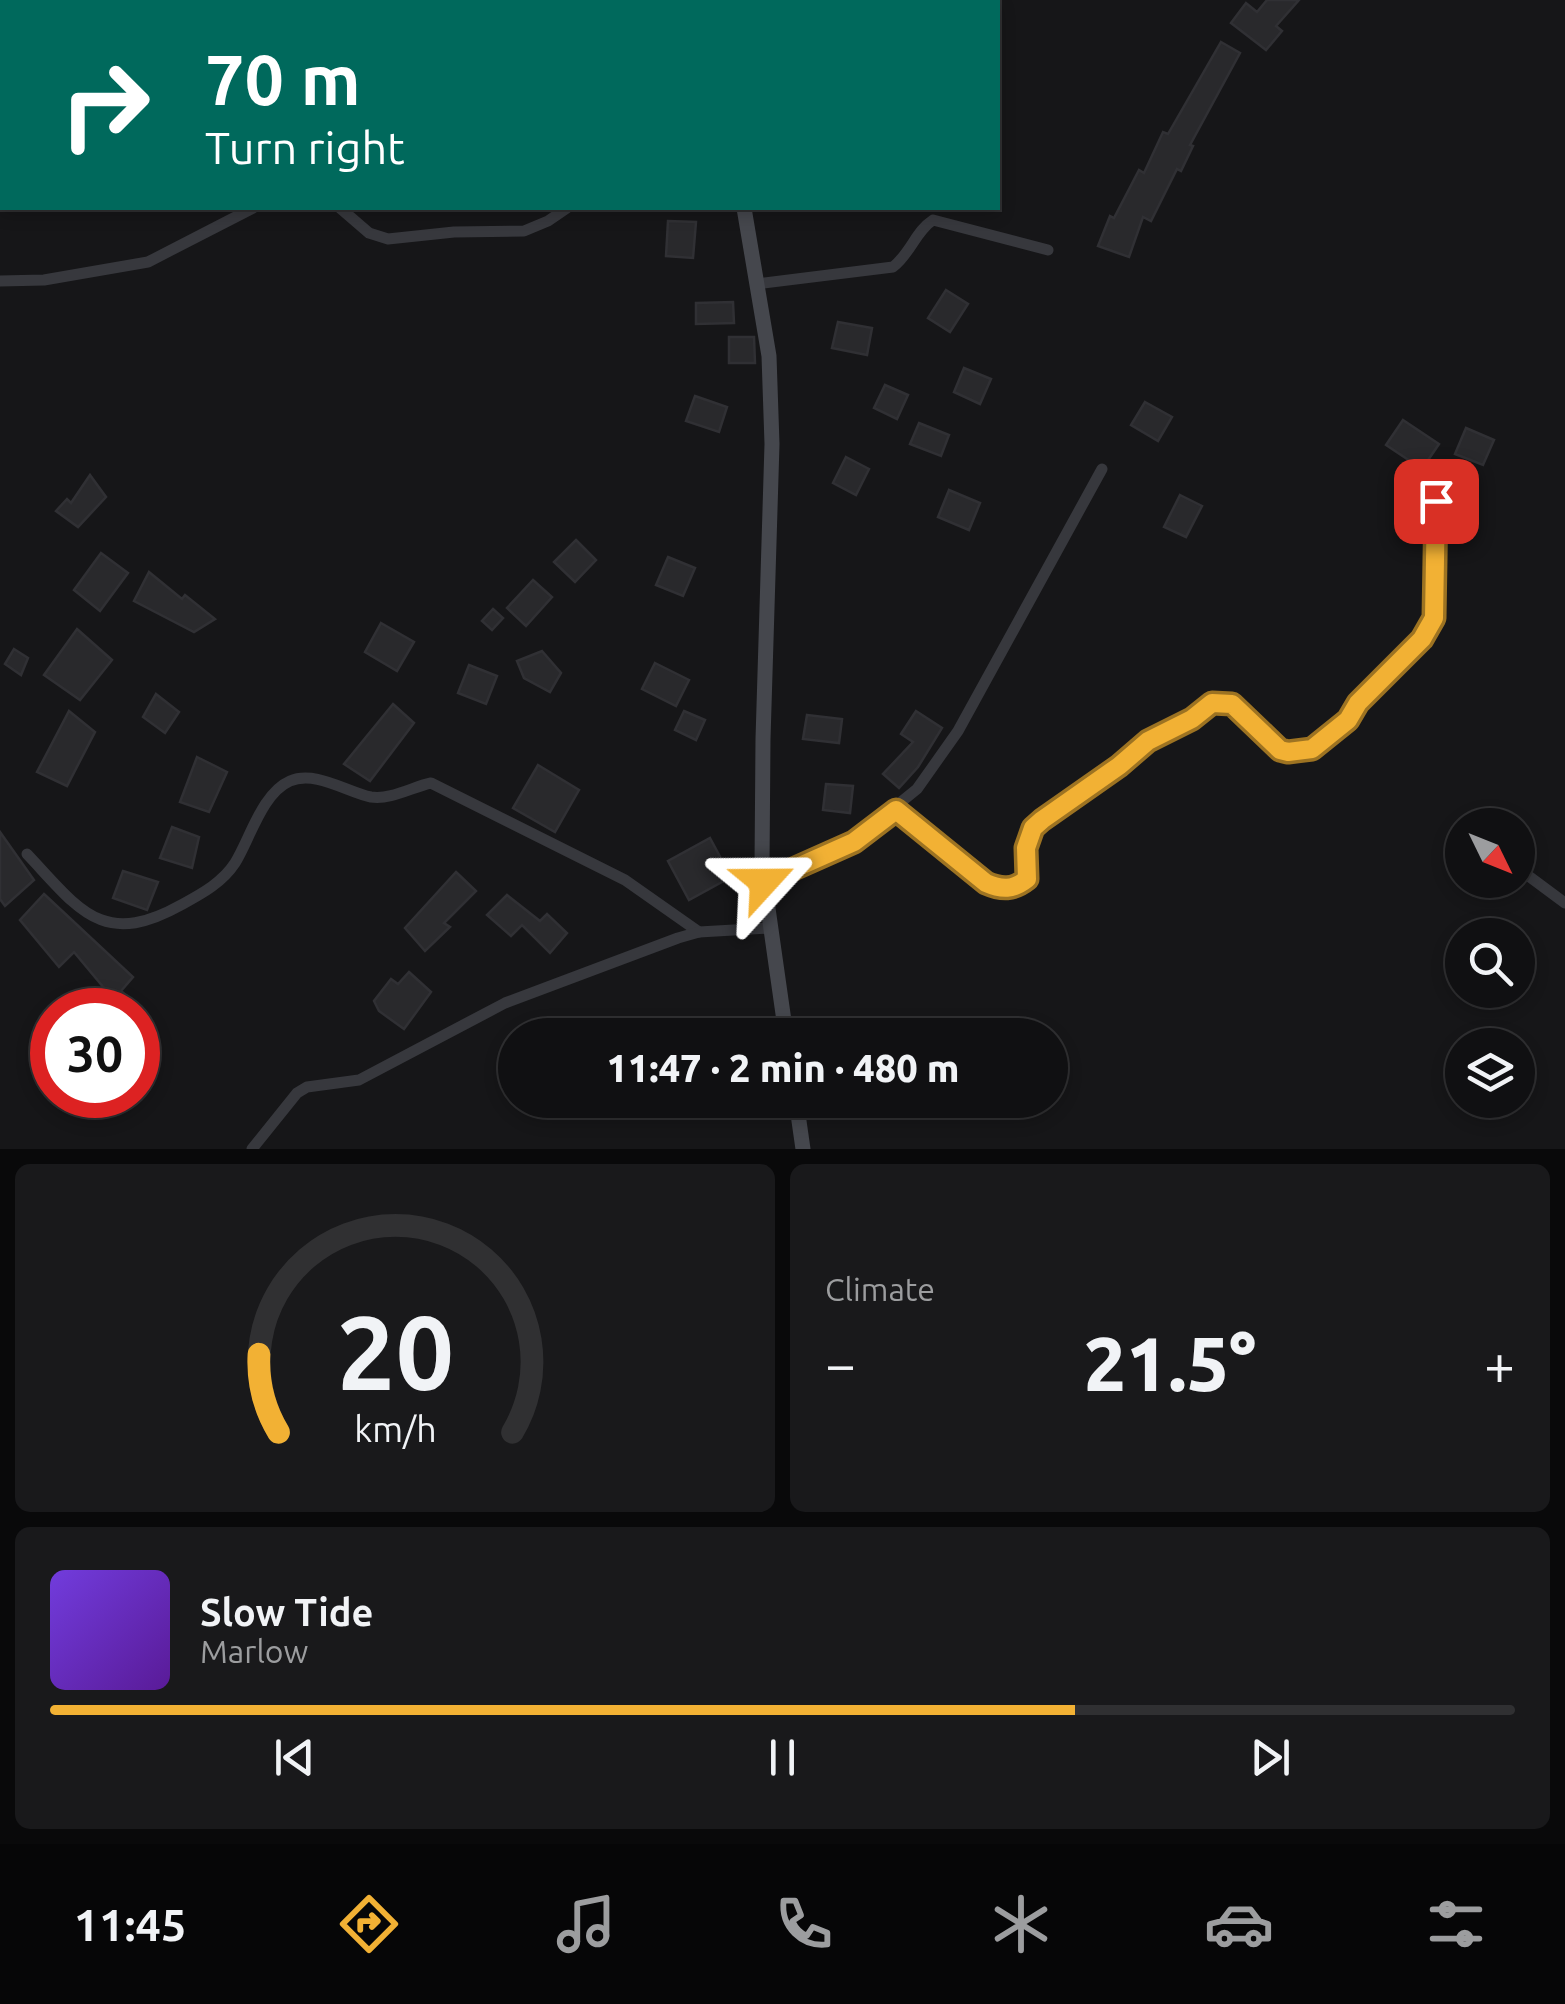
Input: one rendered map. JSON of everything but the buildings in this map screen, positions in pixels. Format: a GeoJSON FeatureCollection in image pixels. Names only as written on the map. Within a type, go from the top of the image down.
{"type":"FeatureCollection","features":[{"type":"Feature","properties":{"kind":"street"},"geometry":{"type":"LineString","coordinates":[[0,281],[44,280],[148,262],[249,210]]}},
{"type":"Feature","properties":{"kind":"street"},"geometry":{"type":"LineString","coordinates":[[342,210],[369,233],[403,239],[454,232],[524,230],[564,210]]}},
{"type":"Feature","properties":{"kind":"street"},"geometry":{"type":"LineString","coordinates":[[744,210],[769,356],[772,444],[762,739],[764,882],[783,1018]]}},
{"type":"Feature","properties":{"kind":"street"},"geometry":{"type":"LineString","coordinates":[[756,284],[893,266],[933,220],[1048,250]]}},
{"type":"Feature","properties":{"kind":"street"},"geometry":{"type":"LineString","coordinates":[[764,882],[854,842],[917,790],[958,731],[1102,469]]}},
{"type":"Feature","properties":{"kind":"street"},"geometry":{"type":"LineString","coordinates":[[896,810],[986,883],[1011,888],[1027,879],[1026,848],[1033,828],[1119,766],[1140,746],[1192,719],[1212,703],[1232,704],[1280,750],[1297,753],[1312,749],[1348,720],[1358,703],[1430,628],[1436,605],[1436,501]]}},
{"type":"Feature","properties":{"kind":"street"},"geometry":{"type":"LineString","coordinates":[[27,854],[77,908],[116,925],[141,924],[206,891],[226,876],[272,796],[286,782],[301,777],[376,798],[431,783],[625,880],[699,932]]}},
{"type":"Feature","properties":{"kind":"street"},"geometry":{"type":"LineString","coordinates":[[1535,880],[1565,902]]}},
{"type":"Feature","properties":{"kind":"street"},"geometry":{"type":"LineString","coordinates":[[252,1149],[307,1086],[359,1080],[505,1003],[699,932],[770,928]]}},
{"type":"Feature","properties":{"kind":"street"},"geometry":{"type":"LineString","coordinates":[[799,1118],[803,1149]]}},
{"type":"Feature","properties":{"kind":"route"},"geometry":{"type":"LineString","coordinates":[[764,882],[854,842],[896,810],[986,883],[1003,888],[1019,885],[1027,879],[1026,848],[1033,828],[1119,766],[1140,746],[1192,719],[1212,703],[1232,704],[1244,712],[1280,750],[1297,753],[1312,749],[1348,720],[1358,703],[1430,628],[1436,605],[1436,501]]}}]}
